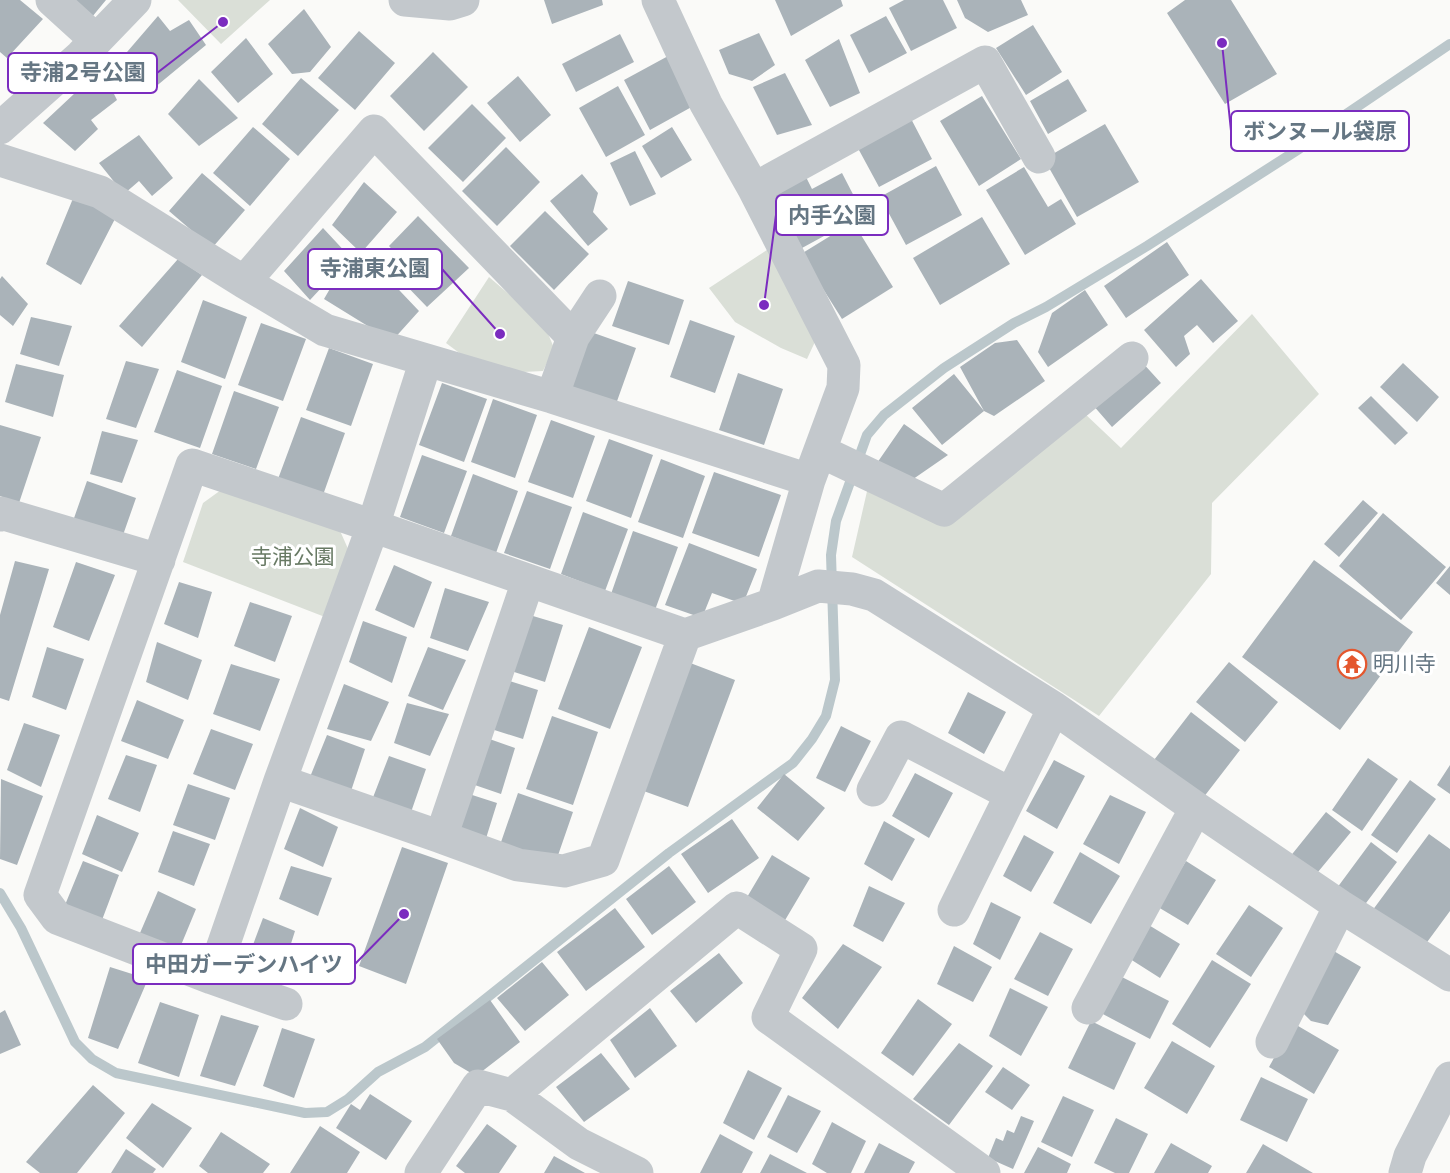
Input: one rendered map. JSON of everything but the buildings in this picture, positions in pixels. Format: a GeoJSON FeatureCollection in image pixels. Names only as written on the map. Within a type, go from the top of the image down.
{"type":"FeatureCollection","features":[{"type":"Feature","properties":{"kind":"street"},"geometry":{"type":"LineString","coordinates":[[52,0],[96,40]]}},
{"type":"Feature","properties":{"kind":"street"},"geometry":{"type":"LineString","coordinates":[[0,128],[81,56],[135,0]]}},
{"type":"Feature","properties":{"kind":"street"},"geometry":{"type":"LineString","coordinates":[[405,0],[450,4],[463,0]]}},
{"type":"Feature","properties":{"kind":"street"},"geometry":{"type":"LineString","coordinates":[[658,0],[706,104],[753,189],[844,376],[833,466],[773,604]]}},
{"type":"Feature","properties":{"kind":"street"},"geometry":{"type":"LineString","coordinates":[[753,189],[985,62],[1040,157]]}},
{"type":"Feature","properties":{"kind":"street"},"geometry":{"type":"LineString","coordinates":[[244,282],[374,131],[573,337]]}},
{"type":"Feature","properties":{"kind":"street"},"geometry":{"type":"LineString","coordinates":[[0,160],[100,192],[325,330],[552,397],[833,466],[944,510],[1132,357]]}},
{"type":"Feature","properties":{"kind":"street"},"geometry":{"type":"LineString","coordinates":[[552,397],[573,337],[600,296]]}},
{"type":"Feature","properties":{"kind":"street"},"geometry":{"type":"LineString","coordinates":[[212,978],[280,781],[373,526],[426,360]]}},
{"type":"Feature","properties":{"kind":"street"},"geometry":{"type":"LineString","coordinates":[[286,1004],[57,918],[40,895],[192,465],[685,635],[818,586],[852,589],[874,595],[1054,708],[1340,906],[1450,975]]}},
{"type":"Feature","properties":{"kind":"street"},"geometry":{"type":"LineString","coordinates":[[0,515],[1,513],[159,560]]}},
{"type":"Feature","properties":{"kind":"street"},"geometry":{"type":"LineString","coordinates":[[441,837],[528,581]]}},
{"type":"Feature","properties":{"kind":"street"},"geometry":{"type":"LineString","coordinates":[[280,781],[518,865],[564,871],[603,860],[685,635]]}},
{"type":"Feature","properties":{"kind":"street"},"geometry":{"type":"LineString","coordinates":[[954,910],[1054,708]]}},
{"type":"Feature","properties":{"kind":"street"},"geometry":{"type":"LineString","coordinates":[[873,790],[901,737],[1011,794]]}},
{"type":"Feature","properties":{"kind":"street"},"geometry":{"type":"LineString","coordinates":[[1088,1008],[1196,808]]}},
{"type":"Feature","properties":{"kind":"street"},"geometry":{"type":"LineString","coordinates":[[1272,1042],[1340,906]]}},
{"type":"Feature","properties":{"kind":"street"},"geometry":{"type":"LineString","coordinates":[[512,1095],[737,908],[801,949],[768,1017],[984,1173]]}},
{"type":"Feature","properties":{"kind":"street"},"geometry":{"type":"LineString","coordinates":[[1405,1173],[1410,1156],[1450,1078]]}},
{"type":"Feature","properties":{"kind":"street"},"geometry":{"type":"LineString","coordinates":[[421,1173],[478,1086],[512,1095],[579,1144],[637,1173]]}},
{"type":"Feature","properties":{"kind":"green space"},"geometry":{"type":"Polygon","coordinates":[[[178,0],[270,0],[221,44],[178,0]]]}},
{"type":"Feature","properties":{"kind":"green space"},"geometry":{"type":"Polygon","coordinates":[[[773,246],[820,331],[807,359],[781,348],[735,322],[709,288],[773,246]]]}},
{"type":"Feature","properties":{"kind":"green space"},"geometry":{"type":"Polygon","coordinates":[[[489,277],[544,324],[554,348],[543,371],[523,372],[466,358],[446,343],[489,277]]]}},
{"type":"Feature","properties":{"kind":"green space"},"geometry":{"type":"Polygon","coordinates":[[[1252,314],[1319,394],[1212,503],[1211,574],[1099,716],[852,557],[868,487],[951,521],[1083,412],[1121,448],[1252,314]]]}},
{"type":"Feature","properties":{"kind":"green space","name":"寺浦公園"},"geometry":{"type":"Polygon","coordinates":[[[221,490],[337,524],[349,551],[325,617],[183,562],[203,503],[221,490]]]}},
{"type":"Feature","properties":{"kind":"waterway"},"geometry":{"type":"LineString","coordinates":[[0,893],[21,928],[75,1042],[92,1059],[116,1073],[305,1113],[327,1112],[348,1099],[378,1072],[425,1047],[669,853],[793,763],[826,716],[835,680],[831,555],[836,521],[867,435],[884,415],[944,368],[1014,323],[1046,307],[1147,246],[1299,149],[1450,44]]}},
{"type":"Feature","properties":{"kind":"place","name":"寺浦2号公園"},"geometry":{"type":"Point","coordinates":[223,22]}},
{"type":"Feature","properties":{"kind":"place","name":"ボンヌール袋原"},"geometry":{"type":"Point","coordinates":[1222,43]}},
{"type":"Feature","properties":{"kind":"place","name":"内手公園"},"geometry":{"type":"Point","coordinates":[764,305]}},
{"type":"Feature","properties":{"kind":"place","name":"寺浦東公園"},"geometry":{"type":"Point","coordinates":[500,334]}},
{"type":"Feature","properties":{"kind":"place","name":"明川寺"},"geometry":{"type":"Point","coordinates":[1352,664]}},
{"type":"Feature","properties":{"kind":"place","name":"中田ガーデンハイツ"},"geometry":{"type":"Point","coordinates":[404,914]}}]}
